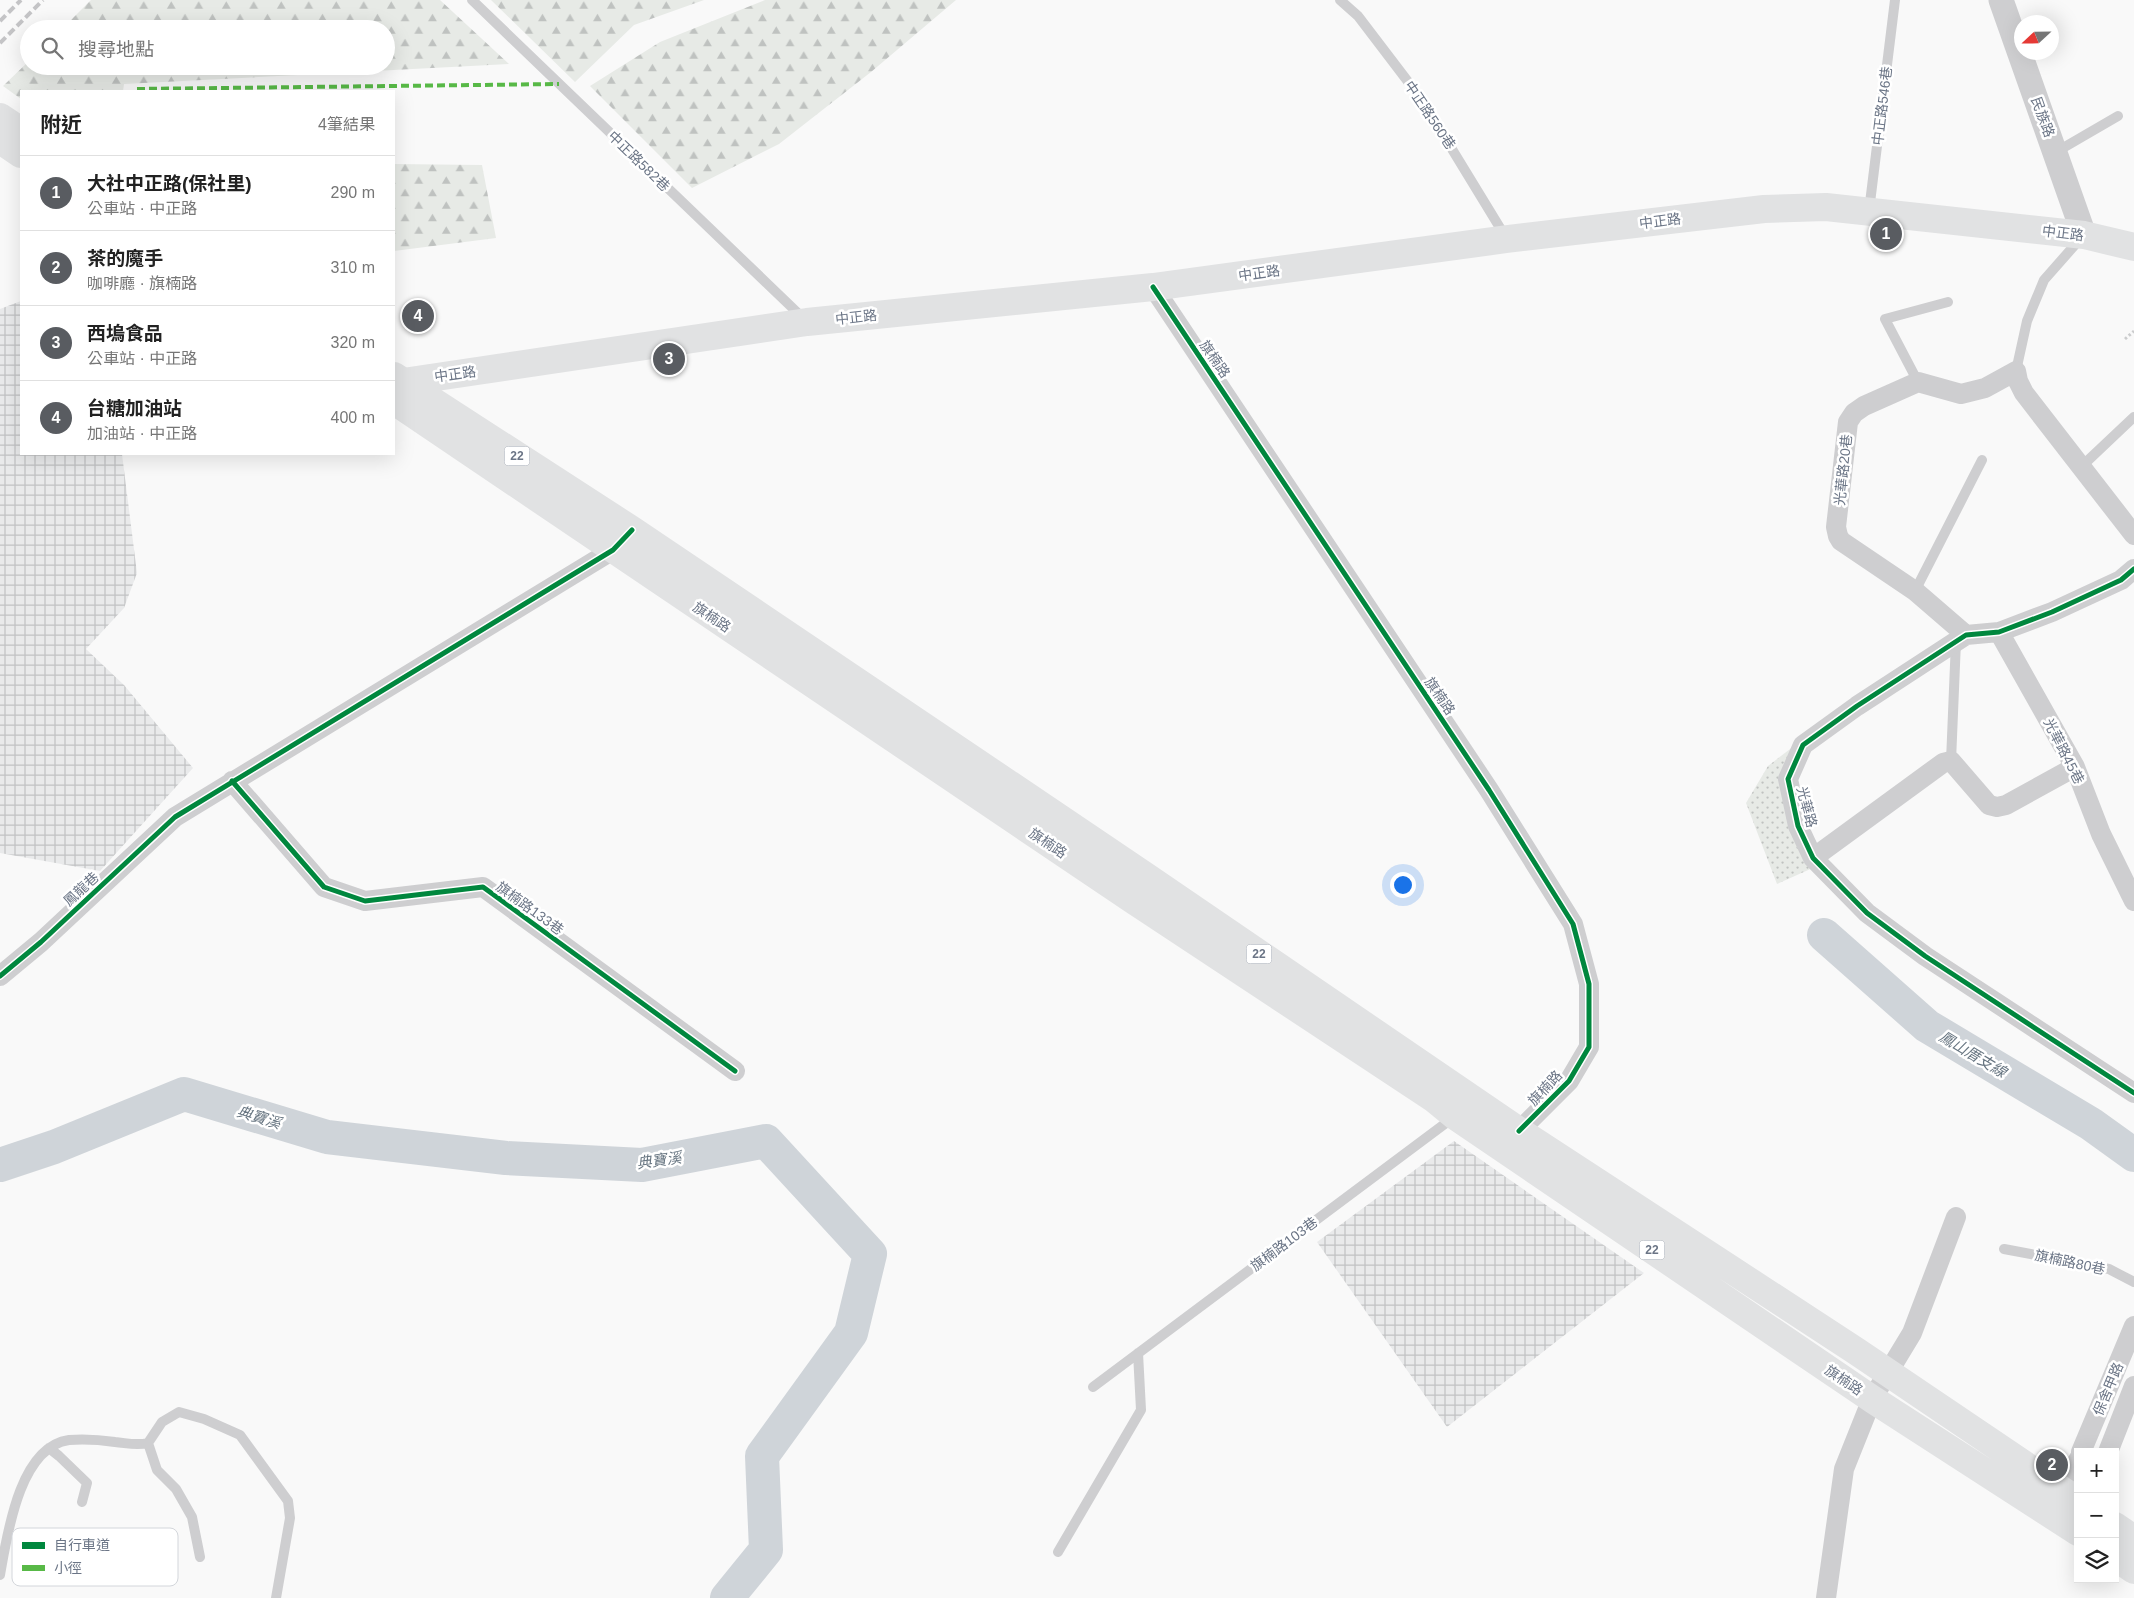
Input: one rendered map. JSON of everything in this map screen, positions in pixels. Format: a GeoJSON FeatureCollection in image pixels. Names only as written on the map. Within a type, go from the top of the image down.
{"type":"FeatureCollection","features":[{"type":"Feature","properties":{"kind":"main road"},"geometry":{"type":"LineString","coordinates":[[0,117],[20,130]]}},
{"type":"Feature","properties":{"kind":"main road"},"geometry":{"type":"LineString","coordinates":[[0,140],[20,153]]}},
{"type":"Feature","properties":{"kind":"main road","name":"中正路"},"geometry":{"type":"LineString","coordinates":[[396,390],[807,322],[1153,287],[1506,239],[1764,209],[1826,207],[2084,235],[2134,247]]}},
{"type":"Feature","properties":{"kind":"main road","name":"旗楠路"},"geometry":{"type":"LineString","coordinates":[[396,390],[632,530],[1465,1108],[1872,1399],[2071,1511]]}},
{"type":"Feature","properties":{"kind":"main road","name":"旗楠路"},"geometry":{"type":"LineString","coordinates":[[396,390],[613,550],[1125,895],[1433,1098],[1465,1108],[1520,1132],[1889,1374],[2071,1511]]}},
{"type":"Feature","properties":{"kind":"main road"},"geometry":{"type":"LineString","coordinates":[[2119,1529],[2134,1539]]}},
{"type":"Feature","properties":{"kind":"main road"},"geometry":{"type":"LineString","coordinates":[[2119,1560],[2134,1570]]}},
{"type":"Feature","properties":{"kind":"street","name":"民族路"},"geometry":{"type":"LineString","coordinates":[[2001,0],[2084,235]]}},
{"type":"Feature","properties":{"kind":"street","name":"旗楠路"},"geometry":{"type":"LineString","coordinates":[[1153,287],[1489,790],[1573,924],[1589,984],[1588,1047],[1569,1081],[1520,1132]]}},
{"type":"Feature","properties":{"kind":"street"},"geometry":{"type":"LineString","coordinates":[[1918,382],[1961,394],[1985,388],[2016,371],[2018,381],[2024,393],[2134,535]]}},
{"type":"Feature","properties":{"kind":"street","name":"光華路20巷"},"geometry":{"type":"LineString","coordinates":[[1918,382],[1864,406],[1854,413],[1848,422],[1836,527],[1841,541],[1915,591],[1961,638]]}},
{"type":"Feature","properties":{"kind":"street"},"geometry":{"type":"LineString","coordinates":[[232,781],[613,550],[632,530]]}},
{"type":"Feature","properties":{"kind":"street","name":"光華路"},"geometry":{"type":"LineString","coordinates":[[2134,570],[2121,580],[2052,612],[1999,632],[1961,638],[1857,706],[1803,745],[1788,779],[1798,826],[1814,858],[1867,913],[1910,945],[2134,1093]]}},
{"type":"Feature","properties":{"kind":"street","name":"光華路45巷"},"geometry":{"type":"LineString","coordinates":[[1999,632],[2075,767],[2100,834],[2134,901]]}},
{"type":"Feature","properties":{"kind":"street"},"geometry":{"type":"LineString","coordinates":[[1814,858],[1943,763],[1951,761],[1989,805],[1997,806],[2006,805],[2075,767]]}},
{"type":"Feature","properties":{"kind":"street","name":"鳳龍巷"},"geometry":{"type":"LineString","coordinates":[[0,976],[41,942],[175,817],[232,781]]}},
{"type":"Feature","properties":{"kind":"street","name":"旗楠路133巷"},"geometry":{"type":"LineString","coordinates":[[232,781],[324,887],[365,901],[483,888],[735,1071]]}},
{"type":"Feature","properties":{"kind":"street"},"geometry":{"type":"LineString","coordinates":[[1826,1598],[1844,1469],[1872,1399],[1889,1374],[1912,1333],[1956,1217]]}},
{"type":"Feature","properties":{"kind":"street","name":"保舍甲路"},"geometry":{"type":"LineString","coordinates":[[2083,1448],[2134,1326]]}},
{"type":"Feature","properties":{"kind":"street","name":"保舍甲路"},"geometry":{"type":"LineString","coordinates":[[2110,1448],[2134,1386]]}},
{"type":"Feature","properties":{"kind":"street"},"geometry":{"type":"LineString","coordinates":[[2071,1511],[2074,1489]]}},
{"type":"Feature","properties":{"kind":"lane","name":"中正路582巷"},"geometry":{"type":"LineString","coordinates":[[472,0],[807,322]]}},
{"type":"Feature","properties":{"kind":"lane","name":"中正路560巷"},"geometry":{"type":"LineString","coordinates":[[1340,0],[1358,16],[1422,100],[1506,239]]}},
{"type":"Feature","properties":{"kind":"lane","name":"中正路546巷"},"geometry":{"type":"LineString","coordinates":[[1869,212],[1895,0]]}},
{"type":"Feature","properties":{"kind":"lane"},"geometry":{"type":"LineString","coordinates":[[2056,152],[2118,116]]}},
{"type":"Feature","properties":{"kind":"lane"},"geometry":{"type":"LineString","coordinates":[[2016,371],[2026,321],[2044,280],[2084,235]]}},
{"type":"Feature","properties":{"kind":"lane"},"geometry":{"type":"LineString","coordinates":[[1918,382],[1885,318],[1948,302]]}},
{"type":"Feature","properties":{"kind":"lane"},"geometry":{"type":"LineString","coordinates":[[2081,467],[2134,417]]}},
{"type":"Feature","properties":{"kind":"lane"},"geometry":{"type":"LineString","coordinates":[[1915,591],[1982,460]]}},
{"type":"Feature","properties":{"kind":"lane"},"geometry":{"type":"LineString","coordinates":[[1951,761],[1961,638]]}},
{"type":"Feature","properties":{"kind":"lane","name":"旗楠路103巷"},"geometry":{"type":"LineString","coordinates":[[1093,1387],[1465,1108]]}},
{"type":"Feature","properties":{"kind":"lane","name":"旗楠路80巷"},"geometry":{"type":"LineString","coordinates":[[2004,1249],[2109,1270],[2134,1282]]}},
{"type":"Feature","properties":{"kind":"lane"},"geometry":{"type":"LineString","coordinates":[[1058,1552],[1141,1410],[1138,1354]]}},
{"type":"Feature","properties":{"kind":"lane"},"geometry":{"type":"LineString","coordinates":[[0,1575],[4,1527],[12,1514],[24,1481],[35,1462],[52,1445],[69,1440],[113,1441],[140,1445],[148,1443],[162,1422],[179,1412],[204,1419],[244,1438],[249,1448],[283,1492],[290,1508],[276,1598]]}},
{"type":"Feature","properties":{"kind":"lane"},"geometry":{"type":"LineString","coordinates":[[148,1443],[157,1470],[176,1489],[192,1517],[200,1557]]}},
{"type":"Feature","properties":{"kind":"lane"},"geometry":{"type":"LineString","coordinates":[[49,1448],[87,1483],[82,1502]]}},
{"type":"Feature","properties":{"kind":"path"},"geometry":{"type":"LineString","coordinates":[[2126,339],[2134,331]]}},
{"type":"Feature","properties":{"kind":"shaded area"},"geometry":{"type":"Polygon","coordinates":[[[20,301],[20,455],[122,455],[137,573],[124,608],[86,649],[124,685],[193,768],[100,871],[0,853],[0,309],[20,301]]]}},
{"type":"Feature","properties":{"kind":"shaded area"},"geometry":{"type":"Polygon","coordinates":[[[1454,1141],[1644,1273],[1447,1427],[1317,1242],[1454,1141]]]}},
{"type":"Feature","properties":{"kind":"green space"},"geometry":{"type":"Polygon","coordinates":[[[91,0],[440,0],[509,64],[395,70],[395,20],[71,20],[91,0]]]}},
{"type":"Feature","properties":{"kind":"green space"},"geometry":{"type":"Polygon","coordinates":[[[491,0],[704,0],[634,25],[575,82],[491,0]]]}},
{"type":"Feature","properties":{"kind":"green space"},"geometry":{"type":"Polygon","coordinates":[[[765,0],[956,0],[871,72],[779,144],[692,188],[590,86],[660,42],[765,0]]]}},
{"type":"Feature","properties":{"kind":"green space"},"geometry":{"type":"Polygon","coordinates":[[[20,70],[20,75],[297,75],[124,84],[123,90],[20,90],[20,98],[3,86],[20,70]]]}},
{"type":"Feature","properties":{"kind":"green space"},"geometry":{"type":"Polygon","coordinates":[[[395,164],[482,165],[496,238],[395,251],[395,164]]]}},
{"type":"Feature","properties":{"kind":"green space"},"geometry":{"type":"Polygon","coordinates":[[[1794,746],[1785,775],[1815,867],[1777,884],[1746,803],[1768,766],[1794,746]]]}},
{"type":"Feature","properties":{"kind":"waterway","name":"鳳山厝支線"},"geometry":{"type":"LineString","coordinates":[[1824,935],[1927,1026],[2091,1124],[2134,1155]]}},
{"type":"Feature","properties":{"kind":"waterway","name":"典寶溪"},"geometry":{"type":"LineString","coordinates":[[0,1165],[54,1147],[184,1094],[327,1137],[506,1158],[642,1165],[766,1141],[870,1254],[851,1333],[762,1456],[766,1550],[727,1598]]}},
{"type":"Feature","properties":{"kind":"railway"},"geometry":{"type":"LineString","coordinates":[[0,21],[21,0]]}},
{"type":"Feature","properties":{"kind":"railway"},"geometry":{"type":"LineString","coordinates":[[23,20],[43,0]]}},
{"type":"Feature","properties":{"kind":"railway"},"geometry":{"type":"LineString","coordinates":[[0,43],[20,23]]}},
{"type":"Feature","properties":{"kind":"marked path"},"geometry":{"type":"LineString","coordinates":[[137,89],[559,84]]}},
{"type":"Feature","properties":{"kind":"cycle path"},"geometry":{"type":"LineString","coordinates":[[1153,287],[1489,790],[1573,924],[1589,984],[1589,1047],[1569,1081],[1519,1131]]}},
{"type":"Feature","properties":{"kind":"cycle path"},"geometry":{"type":"LineString","coordinates":[[0,976],[41,942],[175,817],[613,550],[632,530]]}},
{"type":"Feature","properties":{"kind":"cycle path"},"geometry":{"type":"LineString","coordinates":[[2134,569],[2121,580],[2052,612],[1999,632],[1966,635],[1857,706],[1803,745],[1788,779],[1798,826],[1813,858],[1867,913],[1925,956],[2134,1093]]}},
{"type":"Feature","properties":{"kind":"cycle path"},"geometry":{"type":"LineString","coordinates":[[232,781],[324,887],[365,901],[483,887],[735,1071]]}},
{"type":"Feature","properties":{"kind":"place","name":"大社中正路(保社里)"},"geometry":{"type":"Point","coordinates":[1886,234]}},
{"type":"Feature","properties":{"kind":"place","name":"台糖加油站"},"geometry":{"type":"Point","coordinates":[418,316]}},
{"type":"Feature","properties":{"kind":"place","name":"西塢食品"},"geometry":{"type":"Point","coordinates":[669,359]}},
{"type":"Feature","properties":{"kind":"place","name":"茶的魔手"},"geometry":{"type":"Point","coordinates":[2052,1465]}}]}
